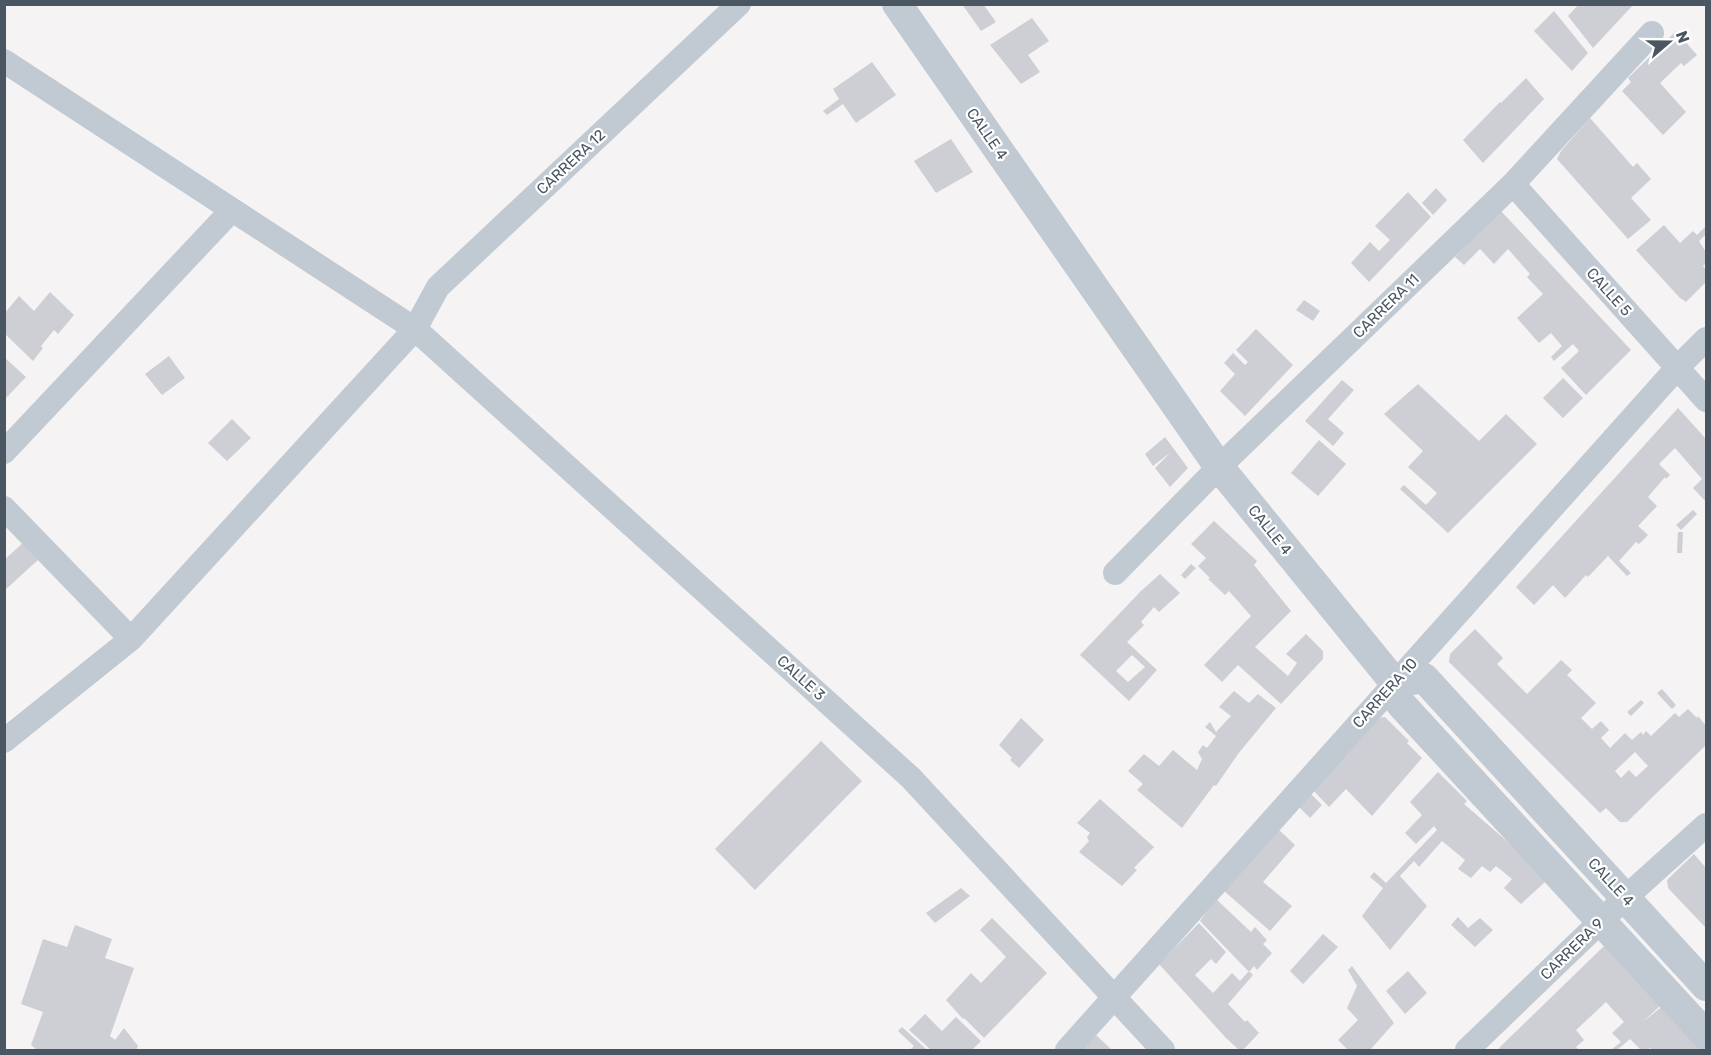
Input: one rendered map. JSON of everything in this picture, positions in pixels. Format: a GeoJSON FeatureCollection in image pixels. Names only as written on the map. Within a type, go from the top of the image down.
{"type":"FeatureCollection","features":[{"type":"Feature","properties":{"kind":"street","name":"CARRERA 12"},"geometry":{"type":"LineString","coordinates":[[4,741],[131,639],[415,329],[438,287],[739,4]]}},
{"type":"Feature","properties":{"kind":"street","name":"CALLE 4"},"geometry":{"type":"LineString","coordinates":[[897,4],[1219,467],[1395,682],[1424,678],[1707,986]]}},
{"type":"Feature","properties":{"kind":"street","name":"CARRERA 11"},"geometry":{"type":"LineString","coordinates":[[1115,573],[1219,467],[1513,184],[1652,33]]}},
{"type":"Feature","properties":{"kind":"street","name":"CALLE 3"},"geometry":{"type":"LineString","coordinates":[[4,61],[415,329],[911,778],[1163,1050]]}},
{"type":"Feature","properties":{"kind":"street","name":"CALLE 5"},"geometry":{"type":"LineString","coordinates":[[1513,184],[1707,400]]}},
{"type":"Feature","properties":{"kind":"street"},"geometry":{"type":"LineString","coordinates":[[4,452],[232,210]]}},
{"type":"Feature","properties":{"kind":"street","name":"CARRERA 10"},"geometry":{"type":"LineString","coordinates":[[1067,1050],[1677,368],[1707,339]]}},
{"type":"Feature","properties":{"kind":"street"},"geometry":{"type":"LineString","coordinates":[[4,508],[131,639]]}},
{"type":"Feature","properties":{"kind":"street"},"geometry":{"type":"LineString","coordinates":[[1395,682],[1400,704],[1707,1035]]}},
{"type":"Feature","properties":{"kind":"street","name":"CARRERA 9"},"geometry":{"type":"LineString","coordinates":[[1467,1050],[1625,897],[1707,825]]}},
{"type":"Feature","properties":{"kind":"building"},"geometry":{"type":"Polygon","coordinates":[[[962,4],[983,4],[996,22],[981,31],[962,4]]]}},
{"type":"Feature","properties":{"kind":"building"},"geometry":{"type":"Polygon","coordinates":[[[1579,4],[1634,4],[1593,48],[1568,16],[1579,4]]]}},
{"type":"Feature","properties":{"kind":"building"},"geometry":{"type":"Polygon","coordinates":[[[1554,11],[1588,53],[1572,71],[1534,31],[1554,11]]]}},
{"type":"Feature","properties":{"kind":"building"},"geometry":{"type":"Polygon","coordinates":[[[1032,18],[1049,41],[1028,55],[1040,72],[1021,84],[990,45],[1032,18]]]}},
{"type":"Feature","properties":{"kind":"building"},"geometry":{"type":"Polygon","coordinates":[[[1676,31],[1697,55],[1684,66],[1681,63],[1660,83],[1686,112],[1663,135],[1622,91],[1631,82],[1628,78],[1676,31]]]}},
{"type":"Feature","properties":{"kind":"building"},"geometry":{"type":"Polygon","coordinates":[[[872,62],[896,95],[856,123],[843,104],[827,115],[823,111],[839,99],[833,89],[872,62]]]}},
{"type":"Feature","properties":{"kind":"building"},"geometry":{"type":"Polygon","coordinates":[[[1526,78],[1544,99],[1483,163],[1463,140],[1526,78]]]}},
{"type":"Feature","properties":{"kind":"building"},"geometry":{"type":"Polygon","coordinates":[[[1590,118],[1633,167],[1637,163],[1651,179],[1631,198],[1651,220],[1628,239],[1557,159],[1561,151],[1590,118]]]}},
{"type":"Feature","properties":{"kind":"building"},"geometry":{"type":"Polygon","coordinates":[[[951,139],[973,172],[936,193],[914,161],[951,139]]]}},
{"type":"Feature","properties":{"kind":"building"},"geometry":{"type":"Polygon","coordinates":[[[1436,188],[1447,200],[1433,215],[1422,203],[1436,188]]]}},
{"type":"Feature","properties":{"kind":"building"},"geometry":{"type":"Polygon","coordinates":[[[1408,192],[1431,217],[1369,282],[1351,263],[1370,242],[1379,251],[1390,240],[1375,226],[1408,192]]]}},
{"type":"Feature","properties":{"kind":"building"},"geometry":{"type":"Polygon","coordinates":[[[1500,210],[1631,350],[1586,395],[1561,368],[1579,351],[1573,344],[1554,361],[1551,357],[1562,346],[1551,333],[1539,343],[1517,318],[1543,294],[1527,277],[1530,274],[1508,249],[1494,264],[1480,249],[1464,265],[1455,257],[1500,210]]]}},
{"type":"Feature","properties":{"kind":"building"},"geometry":{"type":"Polygon","coordinates":[[[1664,225],[1680,243],[1693,231],[1697,235],[1706,226],[1706,234],[1699,241],[1706,252],[1706,263],[1703,266],[1706,270],[1706,282],[1686,302],[1636,250],[1664,225]]]}},
{"type":"Feature","properties":{"kind":"building"},"geometry":{"type":"Polygon","coordinates":[[[50,292],[74,315],[58,334],[54,330],[33,361],[4,333],[4,314],[19,296],[34,311],[50,292]]]}},
{"type":"Feature","properties":{"kind":"building"},"geometry":{"type":"Polygon","coordinates":[[[1304,300],[1320,311],[1313,321],[1296,310],[1304,300]]]}},
{"type":"Feature","properties":{"kind":"building"},"geometry":{"type":"Polygon","coordinates":[[[1256,329],[1293,365],[1245,416],[1220,391],[1235,374],[1224,363],[1233,353],[1245,365],[1248,362],[1236,350],[1256,329]]]}},
{"type":"Feature","properties":{"kind":"building"},"geometry":{"type":"Polygon","coordinates":[[[169,356],[185,378],[162,395],[145,374],[169,356]]]}},
{"type":"Feature","properties":{"kind":"building"},"geometry":{"type":"Polygon","coordinates":[[[4,357],[26,377],[6,398],[4,396],[4,357]]]}},
{"type":"Feature","properties":{"kind":"building"},"geometry":{"type":"Polygon","coordinates":[[[1563,378],[1583,398],[1563,418],[1543,398],[1563,378]]]}},
{"type":"Feature","properties":{"kind":"building"},"geometry":{"type":"Polygon","coordinates":[[[1342,380],[1354,390],[1328,419],[1344,433],[1333,446],[1305,421],[1342,380]]]}},
{"type":"Feature","properties":{"kind":"building"},"geometry":{"type":"Polygon","coordinates":[[[1418,384],[1479,441],[1506,414],[1537,444],[1448,533],[1400,489],[1404,485],[1426,505],[1437,493],[1408,467],[1423,451],[1384,414],[1418,384]]]}},
{"type":"Feature","properties":{"kind":"building"},"geometry":{"type":"Polygon","coordinates":[[[1678,408],[1706,439],[1706,502],[1693,488],[1702,479],[1675,448],[1659,464],[1670,475],[1666,479],[1665,477],[1648,497],[1657,506],[1638,526],[1648,535],[1639,544],[1636,542],[1619,561],[1631,573],[1627,576],[1608,556],[1565,598],[1553,585],[1534,605],[1516,587],[1678,408]]]}},
{"type":"Feature","properties":{"kind":"building"},"geometry":{"type":"Polygon","coordinates":[[[232,419],[251,438],[227,461],[208,443],[232,419]]]}},
{"type":"Feature","properties":{"kind":"building"},"geometry":{"type":"Polygon","coordinates":[[[1165,437],[1188,468],[1170,487],[1155,468],[1171,452],[1153,466],[1145,454],[1165,437]]]}},
{"type":"Feature","properties":{"kind":"building"},"geometry":{"type":"Polygon","coordinates":[[[1319,440],[1346,464],[1318,496],[1291,473],[1319,440]]]}},
{"type":"Feature","properties":{"kind":"building"},"geometry":{"type":"Polygon","coordinates":[[[1693,510],[1697,514],[1681,530],[1676,525],[1693,510]]]}},
{"type":"Feature","properties":{"kind":"building"},"geometry":{"type":"Polygon","coordinates":[[[1214,521],[1257,561],[1254,565],[1291,611],[1255,647],[1288,676],[1297,663],[1286,654],[1306,634],[1323,651],[1323,659],[1281,704],[1238,665],[1222,682],[1204,665],[1251,616],[1229,591],[1225,595],[1198,566],[1206,558],[1191,544],[1214,521]]]}},
{"type":"Feature","properties":{"kind":"building"},"geometry":{"type":"Polygon","coordinates":[[[1678,532],[1683,532],[1682,553],[1677,553],[1678,532]]]}},
{"type":"Feature","properties":{"kind":"building"},"geometry":{"type":"Polygon","coordinates":[[[24,542],[39,559],[4,591],[4,560],[24,542]]]}},
{"type":"Feature","properties":{"kind":"building"},"geometry":{"type":"Polygon","coordinates":[[[1191,564],[1196,568],[1185,579],[1181,575],[1191,564]]]}},
{"type":"Feature","properties":{"kind":"building"},"geometry":{"type":"Polygon","coordinates":[[[1160,574],[1180,593],[1159,612],[1154,607],[1141,622],[1144,625],[1127,642],[1157,670],[1129,701],[1080,655],[1160,574]],[[1132,655],[1116,671],[1128,682],[1145,667],[1132,655]]]}},
{"type":"Feature","properties":{"kind":"building"},"geometry":{"type":"Polygon","coordinates":[[[1475,629],[1503,658],[1497,664],[1527,694],[1561,660],[1572,670],[1567,675],[1596,703],[1581,718],[1592,729],[1601,721],[1609,730],[1601,738],[1610,748],[1625,733],[1632,740],[1641,732],[1643,735],[1646,731],[1651,736],[1675,713],[1679,717],[1688,709],[1706,726],[1705,746],[1627,822],[1620,822],[1606,808],[1600,813],[1449,662],[1450,654],[1475,629]],[[1635,752],[1615,771],[1621,778],[1629,770],[1636,777],[1648,766],[1635,752]]]}},
{"type":"Feature","properties":{"kind":"building"},"geometry":{"type":"Polygon","coordinates":[[[1662,689],[1676,705],[1672,709],[1657,693],[1662,689]]]}},
{"type":"Feature","properties":{"kind":"building"},"geometry":{"type":"Polygon","coordinates":[[[1234,691],[1249,703],[1258,694],[1276,708],[1182,828],[1137,790],[1143,784],[1128,771],[1144,754],[1159,766],[1173,750],[1197,770],[1202,759],[1198,752],[1203,745],[1207,748],[1216,736],[1205,727],[1210,722],[1216,732],[1231,716],[1219,707],[1234,691]]]}},
{"type":"Feature","properties":{"kind":"building"},"geometry":{"type":"Polygon","coordinates":[[[1641,700],[1644,703],[1631,716],[1627,712],[1641,700]]]}},
{"type":"Feature","properties":{"kind":"building"},"geometry":{"type":"Polygon","coordinates":[[[1385,717],[1422,758],[1372,816],[1346,789],[1329,807],[1312,789],[1377,718],[1385,717]]]}},
{"type":"Feature","properties":{"kind":"building"},"geometry":{"type":"Polygon","coordinates":[[[1021,718],[1044,740],[1019,768],[999,745],[1021,718]]]}},
{"type":"Feature","properties":{"kind":"building"},"geometry":{"type":"Polygon","coordinates":[[[821,741],[862,781],[755,890],[715,849],[821,741]]]}},
{"type":"Feature","properties":{"kind":"building"},"geometry":{"type":"Polygon","coordinates":[[[1438,772],[1467,801],[1464,804],[1546,875],[1545,882],[1521,904],[1504,888],[1512,879],[1496,866],[1490,872],[1482,866],[1471,878],[1458,869],[1465,860],[1442,841],[1419,867],[1414,861],[1400,876],[1427,906],[1390,950],[1362,916],[1383,888],[1370,877],[1374,872],[1386,883],[1437,830],[1434,826],[1416,844],[1405,833],[1422,815],[1410,802],[1438,772]]]}},
{"type":"Feature","properties":{"kind":"building"},"geometry":{"type":"Polygon","coordinates":[[[1310,793],[1322,805],[1310,818],[1298,806],[1310,793]]]}},
{"type":"Feature","properties":{"kind":"building"},"geometry":{"type":"Polygon","coordinates":[[[1100,799],[1154,847],[1134,868],[1137,870],[1122,886],[1079,852],[1089,841],[1087,837],[1090,833],[1077,823],[1100,799]]]}},
{"type":"Feature","properties":{"kind":"building"},"geometry":{"type":"Polygon","coordinates":[[[1278,829],[1295,845],[1263,882],[1292,906],[1270,931],[1224,891],[1278,829]]]}},
{"type":"Feature","properties":{"kind":"building"},"geometry":{"type":"Polygon","coordinates":[[[1694,854],[1706,868],[1706,928],[1668,888],[1667,880],[1694,854]]]}},
{"type":"Feature","properties":{"kind":"building"},"geometry":{"type":"Polygon","coordinates":[[[961,888],[970,896],[935,923],[926,913],[961,888]]]}},
{"type":"Feature","properties":{"kind":"building"},"geometry":{"type":"Polygon","coordinates":[[[1216,899],[1251,932],[1255,927],[1267,940],[1263,944],[1272,953],[1257,970],[1254,966],[1249,972],[1200,921],[1216,899]]]}},
{"type":"Feature","properties":{"kind":"building"},"geometry":{"type":"Polygon","coordinates":[[[1458,917],[1468,928],[1480,918],[1493,930],[1475,947],[1451,925],[1458,917]]]}},
{"type":"Feature","properties":{"kind":"building"},"geometry":{"type":"Polygon","coordinates":[[[992,918],[1047,973],[984,1038],[946,1000],[971,973],[981,983],[1006,957],[980,930],[992,918]]]}},
{"type":"Feature","properties":{"kind":"building"},"geometry":{"type":"Polygon","coordinates":[[[1199,923],[1226,952],[1216,964],[1211,959],[1195,975],[1213,993],[1232,973],[1240,981],[1249,971],[1253,975],[1228,1004],[1259,1033],[1243,1050],[1239,1050],[1226,1038],[1159,964],[1199,923]]]}},
{"type":"Feature","properties":{"kind":"building"},"geometry":{"type":"Polygon","coordinates":[[[75,925],[112,939],[105,958],[134,968],[110,1036],[115,1040],[124,1028],[138,1046],[136,1050],[37,1050],[31,1045],[43,1012],[21,1004],[43,939],[67,947],[75,925]]]}},
{"type":"Feature","properties":{"kind":"building"},"geometry":{"type":"Polygon","coordinates":[[[1323,934],[1338,947],[1303,984],[1290,971],[1323,934]]]}},
{"type":"Feature","properties":{"kind":"building"},"geometry":{"type":"Polygon","coordinates":[[[1603,947],[1613,947],[1664,1002],[1643,1022],[1665,1004],[1687,1036],[1701,1050],[1653,1050],[1650,1048],[1641,1050],[1630,1039],[1617,1050],[1611,1050],[1621,1042],[1612,1033],[1624,1022],[1606,1002],[1576,1030],[1584,1040],[1576,1047],[1579,1050],[1500,1050],[1499,1048],[1603,947]]]}},
{"type":"Feature","properties":{"kind":"building"},"geometry":{"type":"Polygon","coordinates":[[[1352,966],[1394,1023],[1370,1050],[1348,1050],[1338,1040],[1358,1020],[1347,1008],[1357,986],[1348,970],[1352,966]]]}},
{"type":"Feature","properties":{"kind":"building"},"geometry":{"type":"Polygon","coordinates":[[[1408,971],[1427,993],[1405,1014],[1386,991],[1408,971]]]}},
{"type":"Feature","properties":{"kind":"building"},"geometry":{"type":"Polygon","coordinates":[[[925,1014],[942,1031],[956,1017],[981,1041],[972,1050],[931,1050],[909,1030],[925,1014]]]}},
{"type":"Feature","properties":{"kind":"building"},"geometry":{"type":"Polygon","coordinates":[[[902,1027],[927,1050],[910,1050],[914,1046],[898,1031],[902,1027]]]}},
{"type":"Feature","properties":{"kind":"building"},"geometry":{"type":"Polygon","coordinates":[[[1096,1035],[1112,1050],[1081,1050],[1096,1035]]]}}]}
